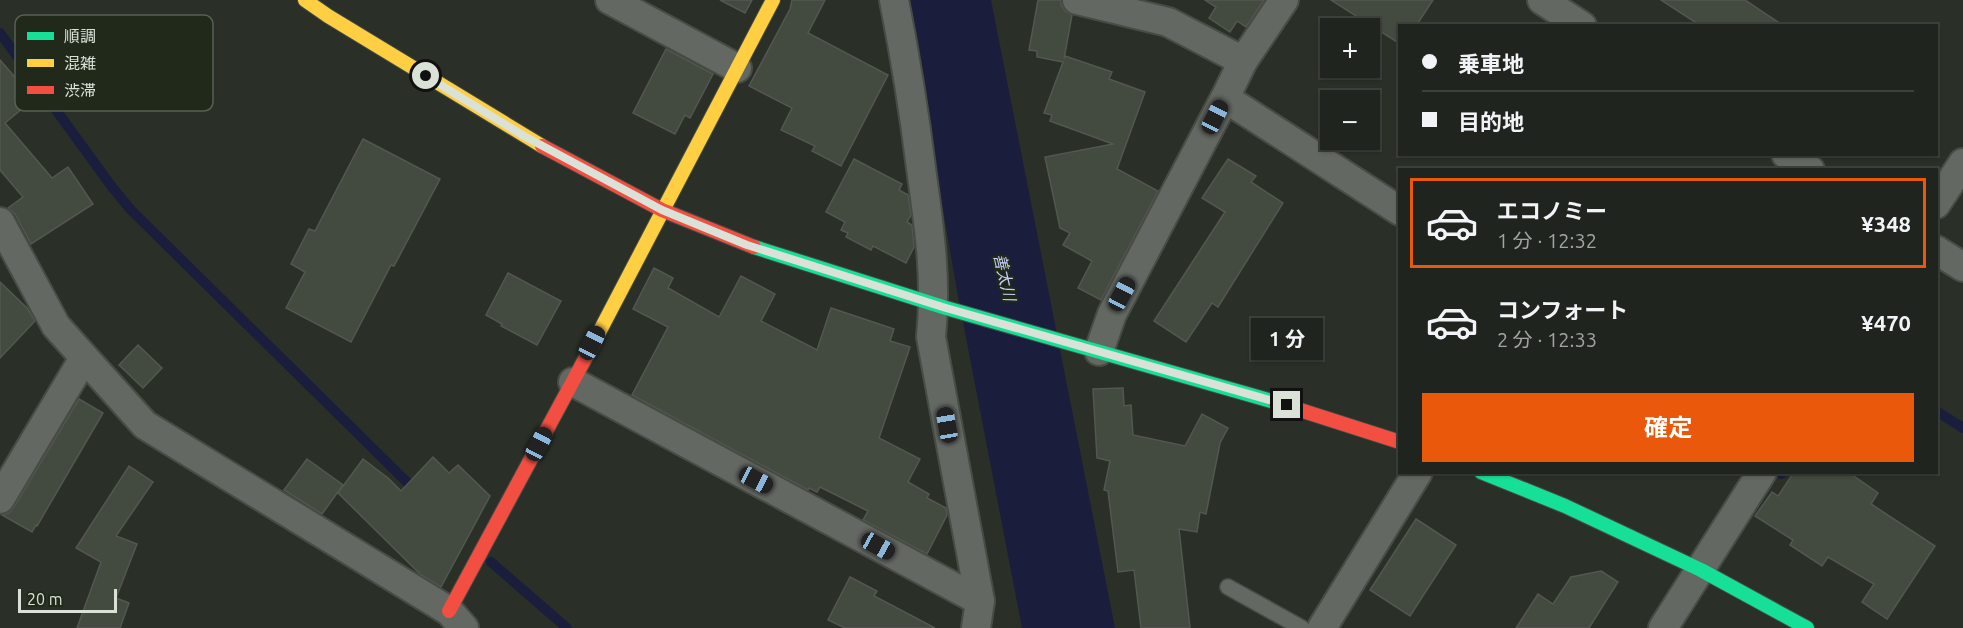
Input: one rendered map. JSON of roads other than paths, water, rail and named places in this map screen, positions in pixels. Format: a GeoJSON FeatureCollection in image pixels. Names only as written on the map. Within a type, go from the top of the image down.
{"type":"FeatureCollection","features":[{"type":"Feature","properties":{"kind":"street"},"geometry":{"type":"LineString","coordinates":[[305,0],[524,136],[662,210],[747,245],[940,306],[1287,405],[1398,441]]}},
{"type":"Feature","properties":{"kind":"street"},"geometry":{"type":"LineString","coordinates":[[610,0],[737,68]]}},
{"type":"Feature","properties":{"kind":"street"},"geometry":{"type":"LineString","coordinates":[[4,238],[56,326],[145,425],[457,620],[573,382],[773,0]]}},
{"type":"Feature","properties":{"kind":"street"},"geometry":{"type":"LineString","coordinates":[[894,0],[908,67],[940,306],[931,337],[978,615]]}},
{"type":"Feature","properties":{"kind":"street"},"geometry":{"type":"LineString","coordinates":[[1077,0],[1168,22],[1243,61]]}},
{"type":"Feature","properties":{"kind":"street"},"geometry":{"type":"LineString","coordinates":[[1099,351],[1112,314],[1243,61],[1284,0]]}},
{"type":"Feature","properties":{"kind":"street"},"geometry":{"type":"LineString","coordinates":[[1542,0],[1579,24]]}},
{"type":"Feature","properties":{"kind":"street"},"geometry":{"type":"LineString","coordinates":[[1225,98],[1398,210]]}},
{"type":"Feature","properties":{"kind":"street"},"geometry":{"type":"LineString","coordinates":[[1789,156],[1807,168]]}},
{"type":"Feature","properties":{"kind":"street"},"geometry":{"type":"LineString","coordinates":[[1938,201],[1963,163]]}},
{"type":"Feature","properties":{"kind":"street"},"geometry":{"type":"LineString","coordinates":[[1938,251],[1963,267]]}},
{"type":"Feature","properties":{"kind":"street"},"geometry":{"type":"LineString","coordinates":[[0,499],[84,358]]}},
{"type":"Feature","properties":{"kind":"street"},"geometry":{"type":"LineString","coordinates":[[573,382],[978,615]]}},
{"type":"Feature","properties":{"kind":"street"},"geometry":{"type":"LineString","coordinates":[[1322,628],[1417,474]]}},
{"type":"Feature","properties":{"kind":"street"},"geometry":{"type":"LineString","coordinates":[[1486,474],[1565,506],[1701,570],[1807,628]]}},
{"type":"Feature","properties":{"kind":"street"},"geometry":{"type":"LineString","coordinates":[[1663,628],[1761,474]]}},
{"type":"Feature","properties":{"kind":"lane"},"geometry":{"type":"LineString","coordinates":[[1228,587],[1302,628]]}},
{"type":"Feature","properties":{"kind":"water","name":"善太川"},"geometry":{"type":"Polygon","coordinates":[[[907,0],[991,0],[1115,628],[1022,628],[957,291],[907,0]]]}},
{"type":"Feature","properties":{"kind":"waterway"},"geometry":{"type":"LineString","coordinates":[[0,33],[15,54]]}},
{"type":"Feature","properties":{"kind":"waterway"},"geometry":{"type":"LineString","coordinates":[[57,111],[131,210],[418,493]]}},
{"type":"Feature","properties":{"kind":"waterway"},"geometry":{"type":"LineString","coordinates":[[1938,412],[1963,428]]}},
{"type":"Feature","properties":{"kind":"waterway"},"geometry":{"type":"LineString","coordinates":[[491,562],[567,628]]}}]}
